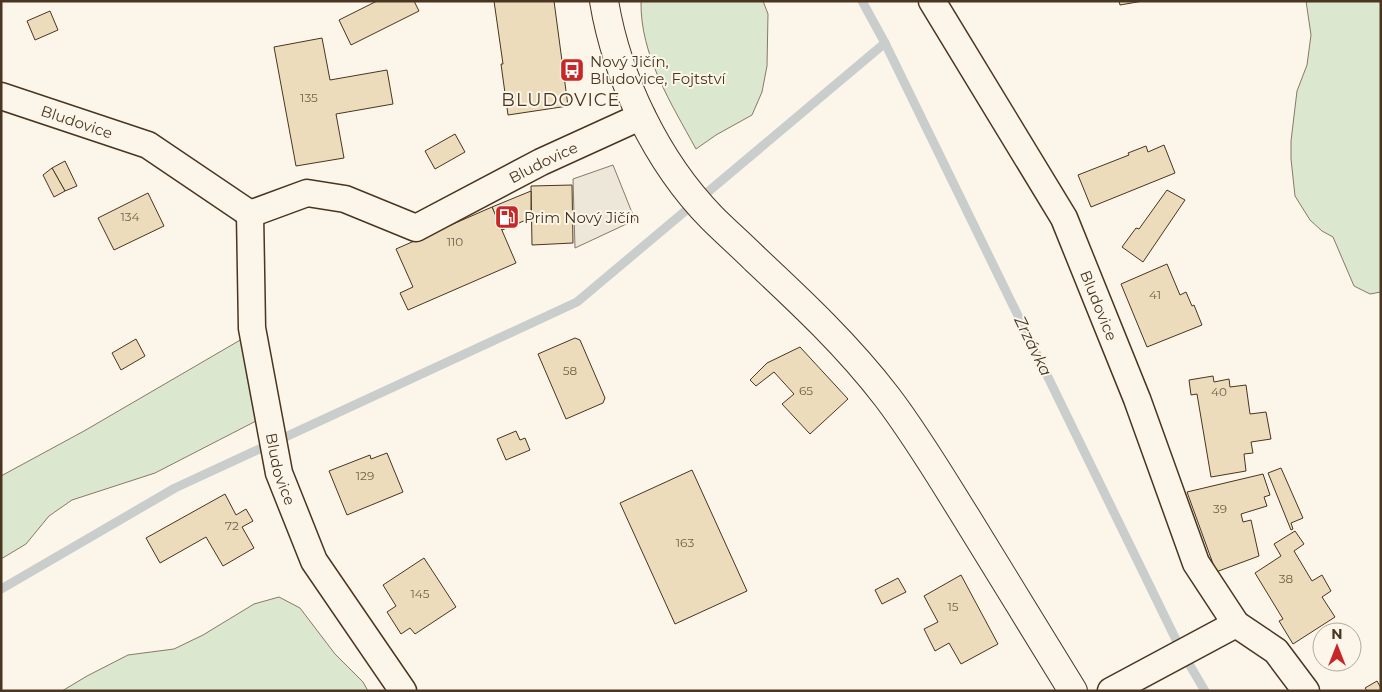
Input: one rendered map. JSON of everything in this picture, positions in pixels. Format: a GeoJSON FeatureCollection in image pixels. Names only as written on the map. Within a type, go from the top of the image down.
{"type":"FeatureCollection","features":[{"type":"Feature","properties":{"kind":"main road"},"geometry":{"type":"LineString","coordinates":[[604,1],[618,62],[642,116],[665,160],[711,217],[824,326],[888,398],[942,480],[1073,691]]}},
{"type":"Feature","properties":{"kind":"street","name":"Bludovice"},"geometry":{"type":"LineString","coordinates":[[932,1],[1064,218],[1137,399],[1196,563],[1226,629],[1276,650],[1306,691]]}},
{"type":"Feature","properties":{"kind":"street","name":"Bludovice"},"geometry":{"type":"LineString","coordinates":[[1,96],[148,145],[250,214]]}},
{"type":"Feature","properties":{"kind":"street","name":"Bludovice"},"geometry":{"type":"LineString","coordinates":[[250,214],[307,193],[345,199],[416,228],[541,162],[642,116]]}},
{"type":"Feature","properties":{"kind":"street","name":"Bludovice"},"geometry":{"type":"LineString","coordinates":[[250,214],[252,328],[279,473],[314,561],[403,691]]}},
{"type":"Feature","properties":{"kind":"street"},"geometry":{"type":"LineString","coordinates":[[1111,691],[1226,629]]}},
{"type":"Feature","properties":{"kind":"green space"},"geometry":{"type":"Polygon","coordinates":[[[641,1],[763,1],[768,14],[767,66],[762,92],[752,115],[716,135],[696,149],[667,96],[651,59],[642,21],[641,1]]]}},
{"type":"Feature","properties":{"kind":"green space"},"geometry":{"type":"Polygon","coordinates":[[[1306,1],[1381,1],[1381,292],[1370,294],[1354,286],[1333,237],[1322,231],[1310,220],[1295,196],[1291,141],[1297,91],[1307,65],[1311,35],[1306,1]]]}},
{"type":"Feature","properties":{"kind":"green space"},"geometry":{"type":"Polygon","coordinates":[[[242,339],[256,421],[155,473],[72,500],[49,516],[26,544],[1,559],[1,476],[84,431],[242,339]]]}},
{"type":"Feature","properties":{"kind":"green space"},"geometry":{"type":"Polygon","coordinates":[[[279,597],[300,608],[335,654],[363,682],[368,691],[62,691],[128,655],[174,649],[203,635],[254,604],[279,597]]]}},
{"type":"Feature","properties":{"kind":"shaded area"},"geometry":{"type":"Polygon","coordinates":[[[613,165],[635,220],[575,248],[573,179],[613,165]]]}},
{"type":"Feature","properties":{"kind":"building"},"geometry":{"type":"Polygon","coordinates":[[[377,1],[414,1],[419,11],[351,45],[339,20],[377,1]]]}},
{"type":"Feature","properties":{"kind":"building"},"geometry":{"type":"Polygon","coordinates":[[[494,1],[554,1],[568,106],[508,115],[494,1]]]}},
{"type":"Feature","properties":{"kind":"building"},"geometry":{"type":"Polygon","coordinates":[[[1119,1],[1143,1],[1120,5],[1119,1]]]}},
{"type":"Feature","properties":{"kind":"building"},"geometry":{"type":"Polygon","coordinates":[[[50,11],[58,30],[35,40],[27,21],[50,11]]]}},
{"type":"Feature","properties":{"kind":"building"},"geometry":{"type":"Polygon","coordinates":[[[322,38],[330,80],[387,70],[393,104],[336,114],[344,158],[296,166],[274,47],[322,38]]]}},
{"type":"Feature","properties":{"kind":"building"},"geometry":{"type":"Polygon","coordinates":[[[455,134],[465,152],[435,169],[425,151],[455,134]]]}},
{"type":"Feature","properties":{"kind":"building"},"geometry":{"type":"Polygon","coordinates":[[[1164,145],[1175,173],[1091,207],[1078,175],[1129,155],[1128,153],[1146,146],[1148,152],[1164,145]]]}},
{"type":"Feature","properties":{"kind":"building"},"geometry":{"type":"Polygon","coordinates":[[[65,161],[77,186],[65,191],[52,168],[65,161]]]}},
{"type":"Feature","properties":{"kind":"building"},"geometry":{"type":"Polygon","coordinates":[[[52,168],[65,191],[54,197],[43,175],[52,168]]]}},
{"type":"Feature","properties":{"kind":"building"},"geometry":{"type":"Polygon","coordinates":[[[572,185],[573,243],[532,245],[531,186],[572,185]]]}},
{"type":"Feature","properties":{"kind":"building"},"geometry":{"type":"Polygon","coordinates":[[[1167,190],[1185,200],[1143,262],[1122,247],[1136,228],[1139,229],[1167,190]]]}},
{"type":"Feature","properties":{"kind":"building"},"geometry":{"type":"Polygon","coordinates":[[[531,191],[531,218],[502,230],[492,207],[531,191]]]}},
{"type":"Feature","properties":{"kind":"building"},"geometry":{"type":"Polygon","coordinates":[[[148,193],[164,226],[114,250],[98,218],[148,193]]]}},
{"type":"Feature","properties":{"kind":"building"},"geometry":{"type":"Polygon","coordinates":[[[492,207],[516,263],[408,310],[400,293],[413,287],[396,249],[492,207]]]}},
{"type":"Feature","properties":{"kind":"building"},"geometry":{"type":"Polygon","coordinates":[[[1167,264],[1180,295],[1186,292],[1192,306],[1194,305],[1202,325],[1147,347],[1121,284],[1167,264]]]}},
{"type":"Feature","properties":{"kind":"building"},"geometry":{"type":"Polygon","coordinates":[[[575,338],[580,340],[605,398],[603,403],[566,419],[538,354],[575,338]]]}},
{"type":"Feature","properties":{"kind":"building"},"geometry":{"type":"Polygon","coordinates":[[[136,339],[145,356],[121,370],[112,353],[136,339]]]}},
{"type":"Feature","properties":{"kind":"building"},"geometry":{"type":"Polygon","coordinates":[[[800,347],[848,399],[810,434],[782,404],[794,394],[774,372],[756,386],[750,380],[767,363],[800,347]]]}},
{"type":"Feature","properties":{"kind":"building"},"geometry":{"type":"Polygon","coordinates":[[[1213,376],[1214,382],[1229,379],[1230,387],[1246,385],[1250,414],[1266,412],[1271,439],[1251,442],[1253,453],[1244,454],[1246,471],[1211,477],[1197,394],[1191,395],[1189,380],[1213,376]]]}},
{"type":"Feature","properties":{"kind":"building"},"geometry":{"type":"Polygon","coordinates":[[[516,431],[520,440],[525,438],[530,450],[506,460],[497,439],[516,431]]]}},
{"type":"Feature","properties":{"kind":"building"},"geometry":{"type":"Polygon","coordinates":[[[387,453],[403,492],[347,515],[329,471],[370,455],[371,459],[387,453]]]}},
{"type":"Feature","properties":{"kind":"building"},"geometry":{"type":"Polygon","coordinates":[[[1281,468],[1303,518],[1291,523],[1293,529],[1291,530],[1268,473],[1281,468]]]}},
{"type":"Feature","properties":{"kind":"building"},"geometry":{"type":"Polygon","coordinates":[[[692,470],[747,591],[675,624],[620,503],[692,470]]]}},
{"type":"Feature","properties":{"kind":"building"},"geometry":{"type":"Polygon","coordinates":[[[1263,474],[1270,495],[1264,497],[1267,506],[1241,514],[1243,522],[1251,520],[1259,556],[1216,572],[1187,492],[1263,474]]]}},
{"type":"Feature","properties":{"kind":"building"},"geometry":{"type":"Polygon","coordinates":[[[225,494],[236,515],[246,509],[253,521],[242,527],[254,548],[223,566],[206,537],[160,563],[146,538],[225,494]]]}},
{"type":"Feature","properties":{"kind":"building"},"geometry":{"type":"Polygon","coordinates":[[[1295,531],[1304,544],[1294,551],[1312,581],[1322,575],[1331,591],[1322,597],[1335,617],[1327,622],[1312,622],[1312,632],[1293,644],[1279,621],[1283,619],[1255,573],[1281,556],[1274,544],[1295,531]]]}},
{"type":"Feature","properties":{"kind":"building"},"geometry":{"type":"Polygon","coordinates":[[[424,558],[456,607],[415,634],[410,628],[401,634],[387,612],[396,606],[383,585],[424,558]]]}},
{"type":"Feature","properties":{"kind":"building"},"geometry":{"type":"Polygon","coordinates":[[[961,575],[998,644],[961,664],[949,643],[935,651],[924,629],[938,622],[924,596],[961,575]]]}},
{"type":"Feature","properties":{"kind":"building"},"geometry":{"type":"Polygon","coordinates":[[[898,578],[906,592],[882,604],[875,590],[898,578]]]}},
{"type":"Feature","properties":{"kind":"building"},"geometry":{"type":"Polygon","coordinates":[[[1377,681],[1381,691],[1367,691],[1365,688],[1377,681]]]}},
{"type":"Feature","properties":{"kind":"waterway","name":"Zrzávka"},"geometry":{"type":"LineString","coordinates":[[862,1],[885,43],[1182,652],[1205,691]]}},
{"type":"Feature","properties":{"kind":"waterway"},"geometry":{"type":"LineString","coordinates":[[1,589],[175,488],[577,302],[885,43]]}},
{"type":"Feature","properties":{"kind":"place","name":"Nový Jičín, Bludovice, Fojtství"},"geometry":{"type":"Point","coordinates":[572,70]}},
{"type":"Feature","properties":{"kind":"place","name":"Prim Nový Jičín"},"geometry":{"type":"Point","coordinates":[507,217]}},
{"type":"Feature","properties":{"kind":"district","name":"BLUDOVICE"},"geometry":{"type":"Point","coordinates":[561,100]}}]}
